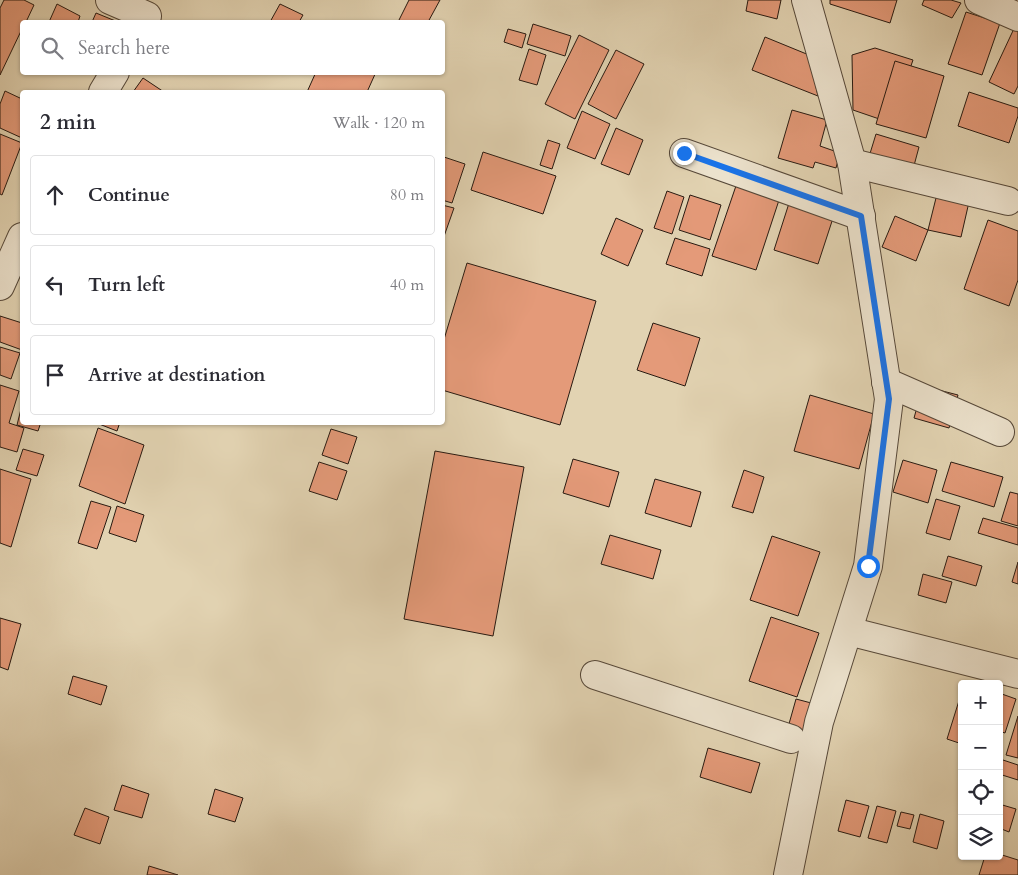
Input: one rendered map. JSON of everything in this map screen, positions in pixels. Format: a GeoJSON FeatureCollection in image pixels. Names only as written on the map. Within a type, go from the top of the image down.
{"type":"FeatureCollection","features":[{"type":"Feature","properties":{"kind":"street"},"geometry":{"type":"LineString","coordinates":[[110,0],[150,13]]}},
{"type":"Feature","properties":{"kind":"street"},"geometry":{"type":"LineString","coordinates":[[788,875],[819,722],[868,566],[889,399],[852,163],[806,0]]}},
{"type":"Feature","properties":{"kind":"street"},"geometry":{"type":"LineString","coordinates":[[979,0],[1018,17]]}},
{"type":"Feature","properties":{"kind":"street"},"geometry":{"type":"LineString","coordinates":[[104,90],[113,75]]}},
{"type":"Feature","properties":{"kind":"street"},"geometry":{"type":"LineString","coordinates":[[684,153],[861,216]]}},
{"type":"Feature","properties":{"kind":"street"},"geometry":{"type":"LineString","coordinates":[[852,163],[1008,200]]}},
{"type":"Feature","properties":{"kind":"street"},"geometry":{"type":"LineString","coordinates":[[0,286],[20,241]]}},
{"type":"Feature","properties":{"kind":"street"},"geometry":{"type":"LineString","coordinates":[[886,382],[1000,432]]}},
{"type":"Feature","properties":{"kind":"street"},"geometry":{"type":"LineString","coordinates":[[848,631],[1018,674]]}},
{"type":"Feature","properties":{"kind":"street"},"geometry":{"type":"LineString","coordinates":[[595,675],[791,739]]}},
{"type":"Feature","properties":{"kind":"building"},"geometry":{"type":"Polygon","coordinates":[[[4,0],[24,0],[34,5],[27,20],[20,20],[20,33],[0,75],[0,8],[4,0]]]}},
{"type":"Feature","properties":{"kind":"building"},"geometry":{"type":"Polygon","coordinates":[[[409,0],[440,0],[429,20],[399,20],[409,0]]]}},
{"type":"Feature","properties":{"kind":"building"},"geometry":{"type":"Polygon","coordinates":[[[748,0],[781,0],[777,19],[746,11],[748,0]]]}},
{"type":"Feature","properties":{"kind":"building"},"geometry":{"type":"Polygon","coordinates":[[[830,0],[897,0],[890,23],[830,4],[830,0]]]}},
{"type":"Feature","properties":{"kind":"building"},"geometry":{"type":"Polygon","coordinates":[[[924,0],[951,0],[961,3],[952,18],[922,5],[924,0]]]}},
{"type":"Feature","properties":{"kind":"building"},"geometry":{"type":"Polygon","coordinates":[[[57,4],[80,16],[79,20],[50,20],[57,4]]]}},
{"type":"Feature","properties":{"kind":"building"},"geometry":{"type":"Polygon","coordinates":[[[280,4],[303,15],[300,20],[271,20],[280,4]]]}},
{"type":"Feature","properties":{"kind":"building"},"geometry":{"type":"Polygon","coordinates":[[[966,12],[1000,23],[982,75],[948,64],[966,12]]]}},
{"type":"Feature","properties":{"kind":"building"},"geometry":{"type":"Polygon","coordinates":[[[96,13],[113,20],[93,20],[96,13]]]}},
{"type":"Feature","properties":{"kind":"building"},"geometry":{"type":"Polygon","coordinates":[[[1018,20],[1018,86],[1014,94],[989,82],[1018,20]]]}},
{"type":"Feature","properties":{"kind":"building"},"geometry":{"type":"Polygon","coordinates":[[[533,24],[571,36],[565,56],[527,44],[533,24]]]}},
{"type":"Feature","properties":{"kind":"building"},"geometry":{"type":"Polygon","coordinates":[[[508,29],[526,34],[522,48],[504,42],[508,29]]]}},
{"type":"Feature","properties":{"kind":"building"},"geometry":{"type":"Polygon","coordinates":[[[579,35],[609,50],[575,119],[545,104],[579,35]]]}},
{"type":"Feature","properties":{"kind":"building"},"geometry":{"type":"Polygon","coordinates":[[[765,37],[809,55],[818,96],[752,70],[765,37]]]}},
{"type":"Feature","properties":{"kind":"building"},"geometry":{"type":"Polygon","coordinates":[[[875,48],[913,60],[891,123],[853,110],[852,55],[875,48]]]}},
{"type":"Feature","properties":{"kind":"building"},"geometry":{"type":"Polygon","coordinates":[[[529,49],[546,55],[537,85],[519,80],[529,49]]]}},
{"type":"Feature","properties":{"kind":"building"},"geometry":{"type":"Polygon","coordinates":[[[616,50],[644,64],[616,119],[588,104],[616,50]]]}},
{"type":"Feature","properties":{"kind":"building"},"geometry":{"type":"Polygon","coordinates":[[[895,61],[944,76],[926,138],[876,124],[895,61]]]}},
{"type":"Feature","properties":{"kind":"building"},"geometry":{"type":"Polygon","coordinates":[[[315,75],[375,75],[368,90],[308,90],[315,75]]]}},
{"type":"Feature","properties":{"kind":"building"},"geometry":{"type":"Polygon","coordinates":[[[143,78],[161,90],[134,90],[143,78]]]}},
{"type":"Feature","properties":{"kind":"building"},"geometry":{"type":"Polygon","coordinates":[[[5,91],[20,98],[20,137],[0,128],[0,104],[5,91]]]}},
{"type":"Feature","properties":{"kind":"building"},"geometry":{"type":"Polygon","coordinates":[[[969,92],[1018,108],[1018,116],[1009,143],[958,126],[969,92]]]}},
{"type":"Feature","properties":{"kind":"building"},"geometry":{"type":"Polygon","coordinates":[[[792,110],[827,120],[820,146],[840,153],[836,168],[815,162],[813,168],[778,158],[792,110]]]}},
{"type":"Feature","properties":{"kind":"building"},"geometry":{"type":"Polygon","coordinates":[[[582,111],[610,124],[595,159],[567,148],[582,111]]]}},
{"type":"Feature","properties":{"kind":"building"},"geometry":{"type":"Polygon","coordinates":[[[616,128],[643,140],[629,175],[601,164],[616,128]]]}},
{"type":"Feature","properties":{"kind":"building"},"geometry":{"type":"Polygon","coordinates":[[[0,134],[20,142],[20,148],[2,195],[0,194],[0,134]]]}},
{"type":"Feature","properties":{"kind":"building"},"geometry":{"type":"Polygon","coordinates":[[[876,134],[919,147],[912,173],[868,160],[876,134]]]}},
{"type":"Feature","properties":{"kind":"building"},"geometry":{"type":"Polygon","coordinates":[[[548,140],[560,144],[552,169],[540,165],[548,140]]]}},
{"type":"Feature","properties":{"kind":"building"},"geometry":{"type":"Polygon","coordinates":[[[483,152],[556,176],[543,214],[471,190],[483,152]]]}},
{"type":"Feature","properties":{"kind":"building"},"geometry":{"type":"Polygon","coordinates":[[[445,157],[465,164],[452,203],[445,201],[445,157]]]}},
{"type":"Feature","properties":{"kind":"building"},"geometry":{"type":"Polygon","coordinates":[[[739,177],[782,191],[756,270],[712,256],[739,177]]]}},
{"type":"Feature","properties":{"kind":"building"},"geometry":{"type":"Polygon","coordinates":[[[667,191],[684,197],[672,234],[654,228],[667,191]]]}},
{"type":"Feature","properties":{"kind":"building"},"geometry":{"type":"Polygon","coordinates":[[[937,194],[969,202],[961,237],[928,230],[937,194]]]}},
{"type":"Feature","properties":{"kind":"building"},"geometry":{"type":"Polygon","coordinates":[[[690,195],[721,205],[710,240],[679,230],[690,195]]]}},
{"type":"Feature","properties":{"kind":"building"},"geometry":{"type":"Polygon","coordinates":[[[791,197],[835,212],[818,264],[774,250],[791,197]]]}},
{"type":"Feature","properties":{"kind":"building"},"geometry":{"type":"Polygon","coordinates":[[[445,206],[454,208],[445,234],[445,206]]]}},
{"type":"Feature","properties":{"kind":"building"},"geometry":{"type":"Polygon","coordinates":[[[895,216],[928,230],[916,261],[882,247],[895,216]]]}},
{"type":"Feature","properties":{"kind":"building"},"geometry":{"type":"Polygon","coordinates":[[[616,218],[643,230],[628,266],[601,254],[616,218]]]}},
{"type":"Feature","properties":{"kind":"building"},"geometry":{"type":"Polygon","coordinates":[[[988,220],[1018,231],[1018,280],[1009,306],[964,289],[988,220]]]}},
{"type":"Feature","properties":{"kind":"building"},"geometry":{"type":"Polygon","coordinates":[[[675,238],[710,249],[702,276],[666,264],[675,238]]]}},
{"type":"Feature","properties":{"kind":"building"},"geometry":{"type":"Polygon","coordinates":[[[467,263],[596,301],[560,425],[445,391],[445,336],[467,263]]]}},
{"type":"Feature","properties":{"kind":"building"},"geometry":{"type":"Polygon","coordinates":[[[0,316],[20,322],[20,349],[0,342],[0,316]]]}},
{"type":"Feature","properties":{"kind":"building"},"geometry":{"type":"Polygon","coordinates":[[[653,323],[700,338],[685,386],[637,370],[653,323]]]}},
{"type":"Feature","properties":{"kind":"building"},"geometry":{"type":"Polygon","coordinates":[[[0,347],[20,353],[11,379],[0,375],[0,347]]]}},
{"type":"Feature","properties":{"kind":"building"},"geometry":{"type":"Polygon","coordinates":[[[0,385],[19,391],[9,423],[24,428],[17,452],[0,447],[0,385]]]}},
{"type":"Feature","properties":{"kind":"building"},"geometry":{"type":"Polygon","coordinates":[[[923,386],[958,395],[949,428],[914,418],[923,386]]]}},
{"type":"Feature","properties":{"kind":"building"},"geometry":{"type":"Polygon","coordinates":[[[810,395],[874,414],[859,469],[794,451],[810,395]]]}},
{"type":"Feature","properties":{"kind":"building"},"geometry":{"type":"Polygon","coordinates":[[[20,413],[20,425],[40,425],[38,431],[17,425],[20,413]]]}},
{"type":"Feature","properties":{"kind":"building"},"geometry":{"type":"Polygon","coordinates":[[[102,425],[119,425],[117,431],[102,425]]]}},
{"type":"Feature","properties":{"kind":"building"},"geometry":{"type":"Polygon","coordinates":[[[98,428],[144,445],[125,504],[79,486],[98,428]]]}},
{"type":"Feature","properties":{"kind":"building"},"geometry":{"type":"Polygon","coordinates":[[[331,429],[357,437],[348,464],[322,455],[331,429]]]}},
{"type":"Feature","properties":{"kind":"building"},"geometry":{"type":"Polygon","coordinates":[[[23,449],[44,455],[37,476],[16,470],[23,449]]]}},
{"type":"Feature","properties":{"kind":"building"},"geometry":{"type":"Polygon","coordinates":[[[435,451],[524,467],[493,636],[404,619],[435,451]]]}},
{"type":"Feature","properties":{"kind":"building"},"geometry":{"type":"Polygon","coordinates":[[[573,459],[619,472],[609,507],[563,493],[573,459]]]}},
{"type":"Feature","properties":{"kind":"building"},"geometry":{"type":"Polygon","coordinates":[[[903,460],[937,470],[928,503],[893,492],[903,460]]]}},
{"type":"Feature","properties":{"kind":"building"},"geometry":{"type":"Polygon","coordinates":[[[319,462],[347,471],[337,500],[309,491],[319,462]]]}},
{"type":"Feature","properties":{"kind":"building"},"geometry":{"type":"Polygon","coordinates":[[[951,462],[1003,477],[994,507],[942,491],[951,462]]]}},
{"type":"Feature","properties":{"kind":"building"},"geometry":{"type":"Polygon","coordinates":[[[0,469],[31,479],[11,547],[0,543],[0,469]]]}},
{"type":"Feature","properties":{"kind":"building"},"geometry":{"type":"Polygon","coordinates":[[[744,470],[764,477],[753,513],[732,507],[744,470]]]}},
{"type":"Feature","properties":{"kind":"building"},"geometry":{"type":"Polygon","coordinates":[[[655,479],[701,492],[691,527],[645,513],[655,479]]]}},
{"type":"Feature","properties":{"kind":"building"},"geometry":{"type":"Polygon","coordinates":[[[1010,492],[1018,494],[1018,526],[1001,521],[1010,492]]]}},
{"type":"Feature","properties":{"kind":"building"},"geometry":{"type":"Polygon","coordinates":[[[936,499],[960,506],[950,540],[926,533],[936,499]]]}},
{"type":"Feature","properties":{"kind":"building"},"geometry":{"type":"Polygon","coordinates":[[[91,501],[111,507],[97,549],[78,543],[91,501]]]}},
{"type":"Feature","properties":{"kind":"building"},"geometry":{"type":"Polygon","coordinates":[[[117,506],[144,515],[136,542],[109,533],[117,506]]]}},
{"type":"Feature","properties":{"kind":"building"},"geometry":{"type":"Polygon","coordinates":[[[983,518],[1018,528],[1018,545],[978,533],[983,518]]]}},
{"type":"Feature","properties":{"kind":"building"},"geometry":{"type":"Polygon","coordinates":[[[610,535],[661,550],[653,579],[601,564],[610,535]]]}},
{"type":"Feature","properties":{"kind":"building"},"geometry":{"type":"Polygon","coordinates":[[[772,536],[820,552],[798,616],[750,600],[772,536]]]}},
{"type":"Feature","properties":{"kind":"building"},"geometry":{"type":"Polygon","coordinates":[[[948,556],[982,566],[976,586],[942,576],[948,556]]]}},
{"type":"Feature","properties":{"kind":"building"},"geometry":{"type":"Polygon","coordinates":[[[1018,562],[1018,584],[1012,582],[1018,562]]]}},
{"type":"Feature","properties":{"kind":"building"},"geometry":{"type":"Polygon","coordinates":[[[923,574],[952,582],[946,603],[918,595],[923,574]]]}},
{"type":"Feature","properties":{"kind":"building"},"geometry":{"type":"Polygon","coordinates":[[[771,617],[819,633],[797,697],[749,681],[771,617]]]}},
{"type":"Feature","properties":{"kind":"building"},"geometry":{"type":"Polygon","coordinates":[[[0,618],[21,624],[8,670],[0,667],[0,618]]]}},
{"type":"Feature","properties":{"kind":"building"},"geometry":{"type":"Polygon","coordinates":[[[73,676],[107,686],[101,705],[68,694],[73,676]]]}},
{"type":"Feature","properties":{"kind":"building"},"geometry":{"type":"Polygon","coordinates":[[[1003,694],[1016,699],[1005,733],[1003,732],[1003,694]]]}},
{"type":"Feature","properties":{"kind":"building"},"geometry":{"type":"Polygon","coordinates":[[[796,699],[815,704],[806,736],[787,731],[796,699]]]}},
{"type":"Feature","properties":{"kind":"building"},"geometry":{"type":"Polygon","coordinates":[[[958,704],[958,743],[947,739],[958,704]]]}},
{"type":"Feature","properties":{"kind":"building"},"geometry":{"type":"Polygon","coordinates":[[[1018,716],[1018,758],[1006,755],[1018,716]]]}},
{"type":"Feature","properties":{"kind":"building"},"geometry":{"type":"Polygon","coordinates":[[[708,748],[760,763],[751,793],[700,777],[708,748]]]}},
{"type":"Feature","properties":{"kind":"building"},"geometry":{"type":"Polygon","coordinates":[[[1003,760],[1018,765],[1018,780],[1003,775],[1003,760]]]}},
{"type":"Feature","properties":{"kind":"building"},"geometry":{"type":"Polygon","coordinates":[[[122,785],[149,794],[142,818],[114,810],[122,785]]]}},
{"type":"Feature","properties":{"kind":"building"},"geometry":{"type":"Polygon","coordinates":[[[215,789],[243,798],[235,822],[208,814],[215,789]]]}},
{"type":"Feature","properties":{"kind":"building"},"geometry":{"type":"Polygon","coordinates":[[[846,800],[869,806],[860,837],[838,831],[846,800]]]}},
{"type":"Feature","properties":{"kind":"building"},"geometry":{"type":"Polygon","coordinates":[[[1003,805],[1016,809],[1009,832],[1003,830],[1003,805]]]}},
{"type":"Feature","properties":{"kind":"building"},"geometry":{"type":"Polygon","coordinates":[[[877,806],[896,811],[887,843],[868,838],[877,806]]]}},
{"type":"Feature","properties":{"kind":"building"},"geometry":{"type":"Polygon","coordinates":[[[85,808],[109,817],[100,844],[74,835],[85,808]]]}},
{"type":"Feature","properties":{"kind":"building"},"geometry":{"type":"Polygon","coordinates":[[[901,812],[914,815],[910,829],[897,826],[901,812]]]}},
{"type":"Feature","properties":{"kind":"building"},"geometry":{"type":"Polygon","coordinates":[[[920,814],[944,821],[937,849],[913,842],[920,814]]]}},
{"type":"Feature","properties":{"kind":"building"},"geometry":{"type":"Polygon","coordinates":[[[1003,855],[1018,860],[1018,875],[979,875],[984,860],[1003,860],[1003,855]]]}},
{"type":"Feature","properties":{"kind":"building"},"geometry":{"type":"Polygon","coordinates":[[[149,866],[178,875],[147,875],[149,866]]]}},
{"type":"Feature","properties":{"kind":"route"},"geometry":{"type":"LineString","coordinates":[[684,153],[861,216],[889,399],[868,566]]}}]}
